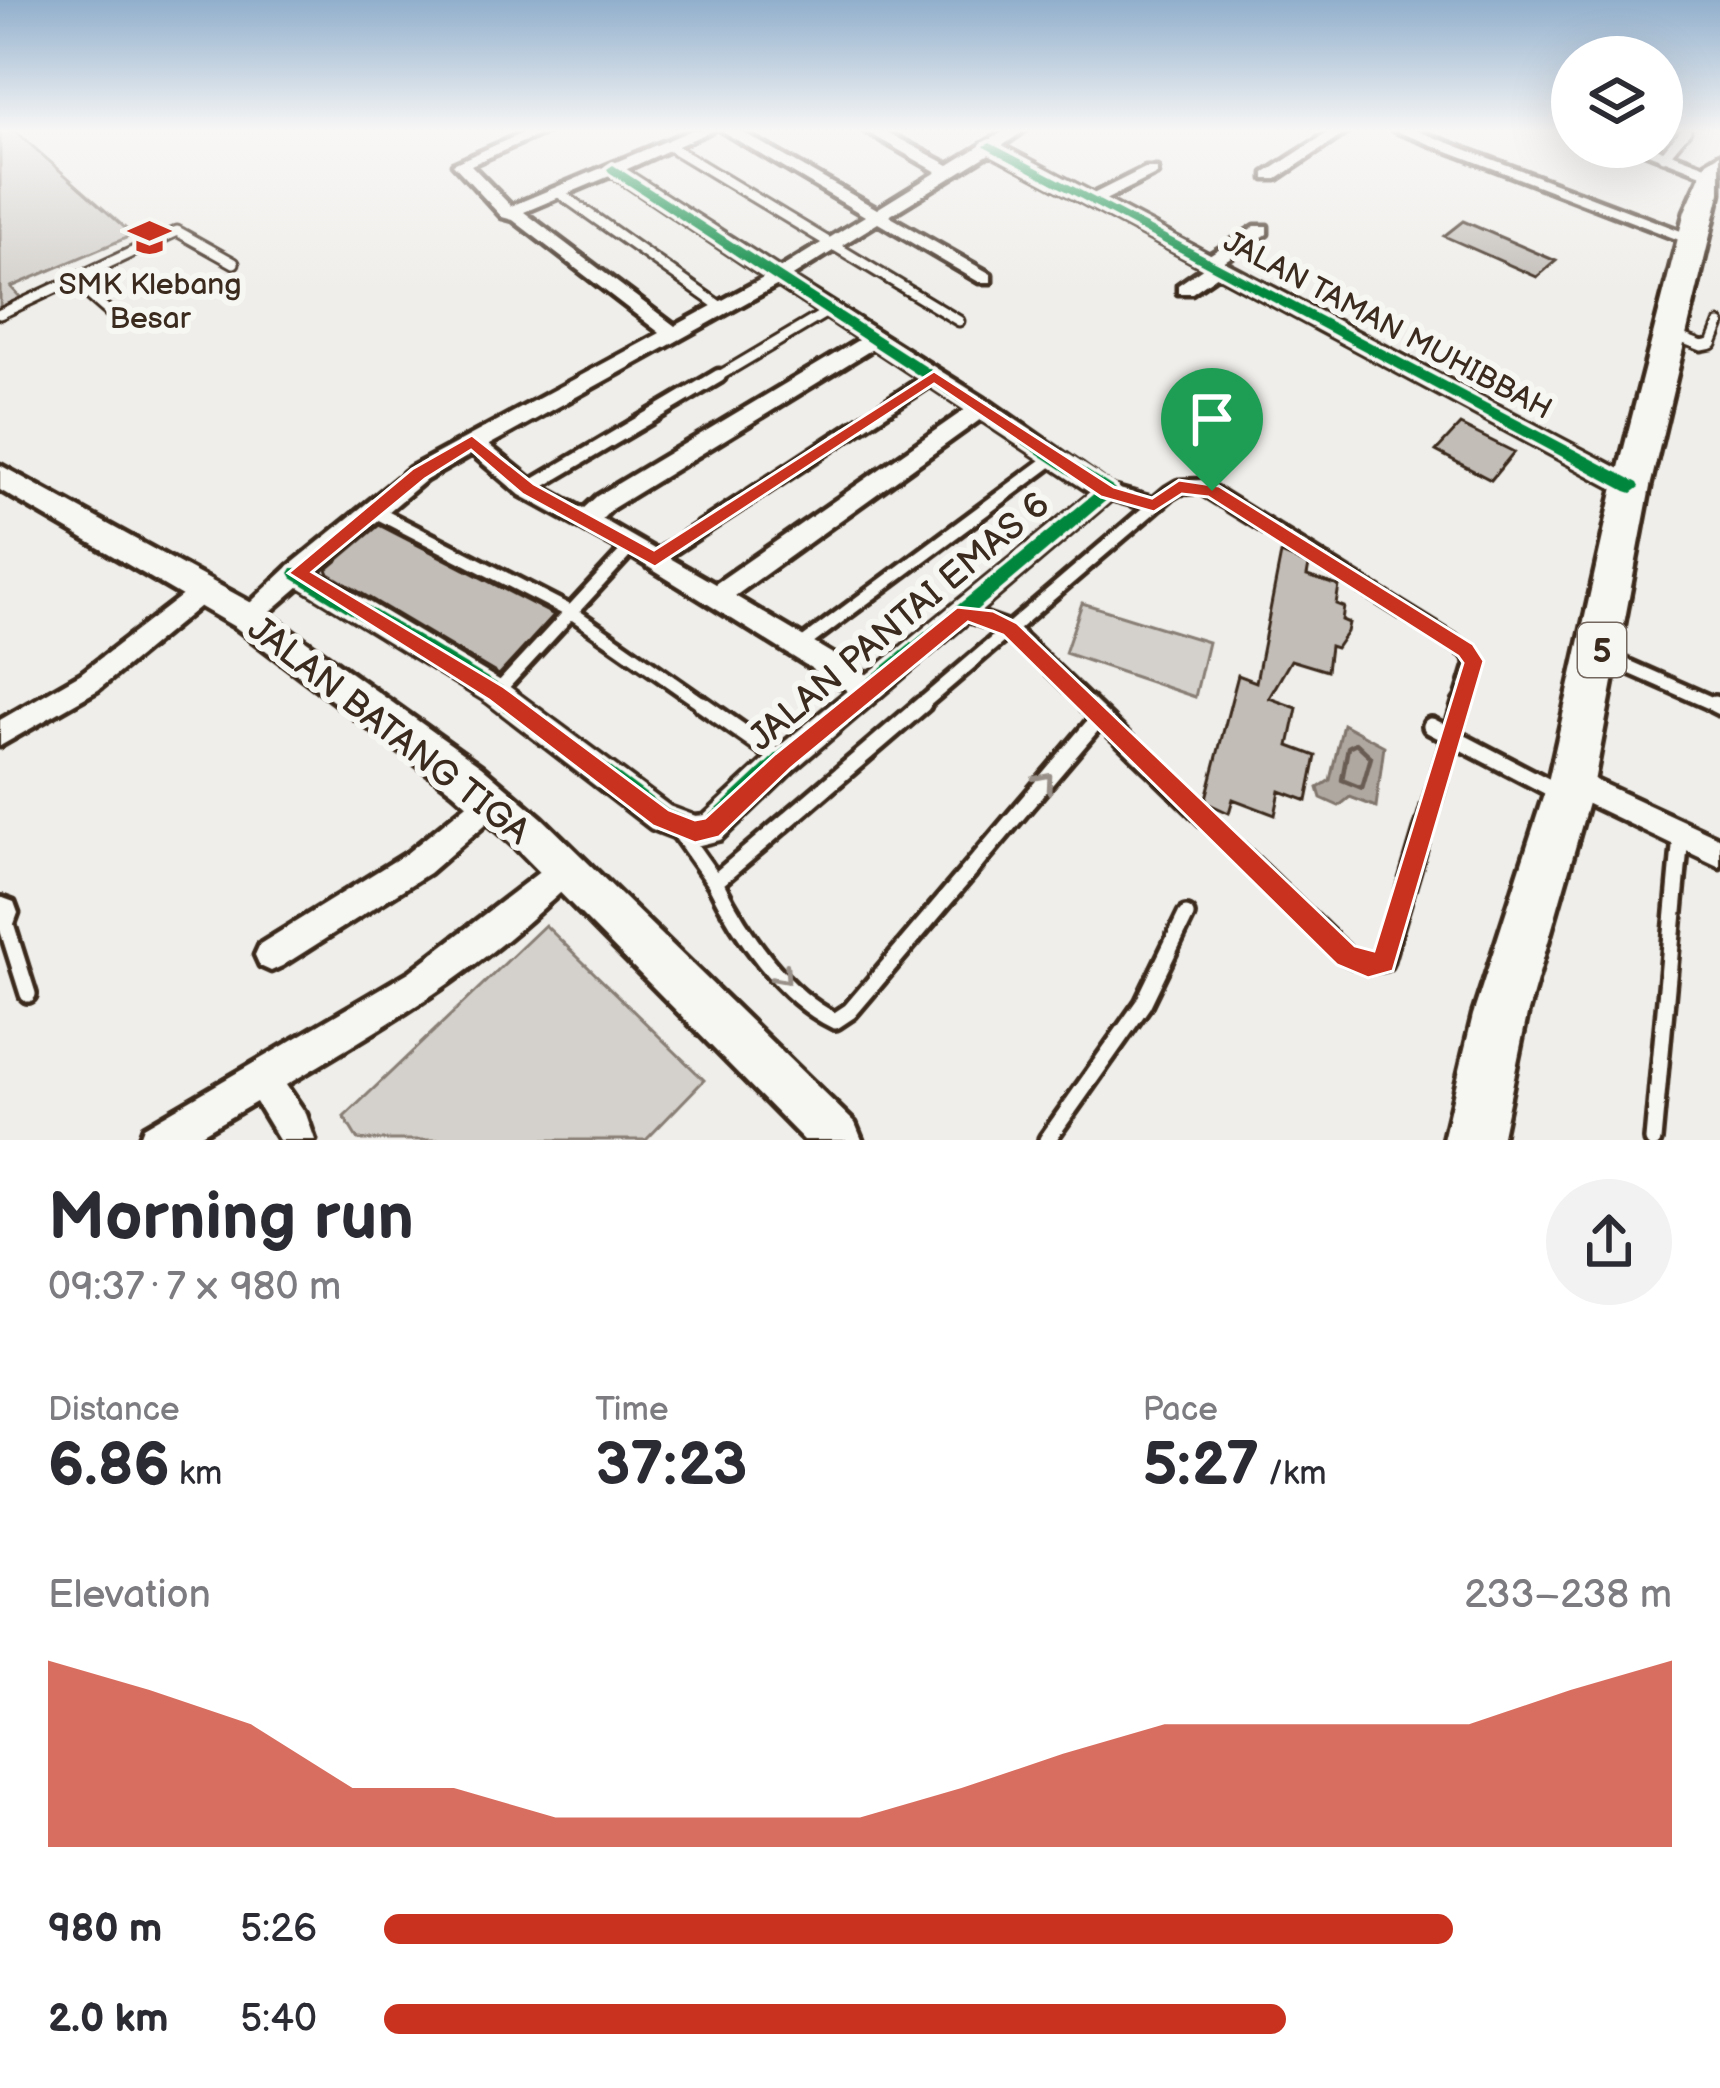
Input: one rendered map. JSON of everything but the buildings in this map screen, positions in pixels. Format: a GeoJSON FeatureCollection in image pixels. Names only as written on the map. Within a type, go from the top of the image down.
{"type":"FeatureCollection","features":[{"type":"Feature","properties":{"kind":"highway","name":"5"},"geometry":{"type":"LineString","coordinates":[[1472,1140],[1500,1015],[1569,789],[1601,655],[1632,487],[1670,334],[1700,250],[1715,183]]}},
{"type":"Feature","properties":{"kind":"highway","name":"5"},"geometry":{"type":"LineString","coordinates":[[1700,250],[1720,219]]}},
{"type":"Feature","properties":{"kind":"main road","name":"JALAN BATANG TIGA"},"geometry":{"type":"LineString","coordinates":[[0,476],[247,617],[349,689],[492,801],[838,1140]]}},
{"type":"Feature","properties":{"kind":"street"},"geometry":{"type":"LineString","coordinates":[[479,183],[508,213],[519,216],[671,333]]}},
{"type":"Feature","properties":{"kind":"street"},"geometry":{"type":"LineString","coordinates":[[508,213],[579,183]]}},
{"type":"Feature","properties":{"kind":"street"},"geometry":{"type":"LineString","coordinates":[[636,183],[1108,492]]}},
{"type":"Feature","properties":{"kind":"street"},"geometry":{"type":"LineString","coordinates":[[818,183],[985,278]]}},
{"type":"Feature","properties":{"kind":"street"},"geometry":{"type":"LineString","coordinates":[[247,617],[418,474],[782,275],[929,183]]}},
{"type":"Feature","properties":{"kind":"street","name":"JALAN TAMAN MUHIBBAH"},"geometry":{"type":"LineString","coordinates":[[1064,183],[1632,487]]}},
{"type":"Feature","properties":{"kind":"street"},"geometry":{"type":"LineString","coordinates":[[1095,199],[1127,183]]}},
{"type":"Feature","properties":{"kind":"street"},"geometry":{"type":"LineString","coordinates":[[1534,183],[1700,250]]}},
{"type":"Feature","properties":{"kind":"street"},"geometry":{"type":"LineString","coordinates":[[1185,289],[1261,230]]}},
{"type":"Feature","properties":{"kind":"street"},"geometry":{"type":"LineString","coordinates":[[586,519],[605,502],[875,339]]}},
{"type":"Feature","properties":{"kind":"street"},"geometry":{"type":"LineString","coordinates":[[716,596],[983,407]]}},
{"type":"Feature","properties":{"kind":"street"},"geometry":{"type":"LineString","coordinates":[[472,442],[528,489],[655,559],[871,691]]}},
{"type":"Feature","properties":{"kind":"street","name":"JALAN PANTAI EMAS 6"},"geometry":{"type":"LineString","coordinates":[[675,825],[695,831],[711,829],[783,761],[1108,492]]}},
{"type":"Feature","properties":{"kind":"street"},"geometry":{"type":"LineString","coordinates":[[298,573],[496,694],[675,825]]}},
{"type":"Feature","properties":{"kind":"street"},"geometry":{"type":"LineString","coordinates":[[0,734],[89,682],[202,590]]}},
{"type":"Feature","properties":{"kind":"street"},"geometry":{"type":"LineString","coordinates":[[1569,789],[1700,845]]}},
{"type":"Feature","properties":{"kind":"street"},"geometry":{"type":"LineString","coordinates":[[271,955],[418,862],[492,801]]}},
{"type":"Feature","properties":{"kind":"street"},"geometry":{"type":"LineString","coordinates":[[157,1140],[436,974],[509,922],[563,869]]}},
{"type":"Feature","properties":{"kind":"street"},"geometry":{"type":"LineString","coordinates":[[261,1079],[294,1126],[297,1140]]}},
{"type":"Feature","properties":{"kind":"lane"},"geometry":{"type":"LineString","coordinates":[[728,183],[959,321]]}},
{"type":"Feature","properties":{"kind":"lane"},"geometry":{"type":"LineString","coordinates":[[558,192],[721,307]]}},
{"type":"Feature","properties":{"kind":"lane"},"geometry":{"type":"LineString","coordinates":[[0,314],[177,231],[234,263]]}},
{"type":"Feature","properties":{"kind":"lane"},"geometry":{"type":"LineString","coordinates":[[72,280],[116,318]]}},
{"type":"Feature","properties":{"kind":"lane"},"geometry":{"type":"LineString","coordinates":[[528,489],[832,309]]}},
{"type":"Feature","properties":{"kind":"lane"},"geometry":{"type":"LineString","coordinates":[[1670,334],[1702,346],[1712,344],[1720,324]]}},
{"type":"Feature","properties":{"kind":"lane"},"geometry":{"type":"LineString","coordinates":[[655,559],[934,376]]}},
{"type":"Feature","properties":{"kind":"lane"},"geometry":{"type":"LineString","coordinates":[[799,646],[1055,457]]}},
{"type":"Feature","properties":{"kind":"lane"},"geometry":{"type":"LineString","coordinates":[[716,882],[1010,629],[1154,505],[1179,487],[1212,491],[1466,650],[1474,661],[1384,962],[1368,965],[1346,956],[1010,629],[964,613]]}},
{"type":"Feature","properties":{"kind":"lane"},"geometry":{"type":"LineString","coordinates":[[1108,492],[1154,505]]}},
{"type":"Feature","properties":{"kind":"lane"},"geometry":{"type":"LineString","coordinates":[[374,511],[571,612],[783,761]]}},
{"type":"Feature","properties":{"kind":"lane"},"geometry":{"type":"LineString","coordinates":[[496,694],[632,546]]}},
{"type":"Feature","properties":{"kind":"lane"},"geometry":{"type":"LineString","coordinates":[[1601,655],[1720,706]]}},
{"type":"Feature","properties":{"kind":"lane"},"geometry":{"type":"LineString","coordinates":[[675,825],[716,882],[724,905],[743,932],[824,1019],[835,1021],[850,1011],[1100,717]]}},
{"type":"Feature","properties":{"kind":"lane"},"geometry":{"type":"LineString","coordinates":[[1431,726],[1569,789]]}},
{"type":"Feature","properties":{"kind":"lane"},"geometry":{"type":"LineString","coordinates":[[1653,1140],[1700,845]]}},
{"type":"Feature","properties":{"kind":"lane"},"geometry":{"type":"LineString","coordinates":[[1,911],[28,994]]}},
{"type":"Feature","properties":{"kind":"lane"},"geometry":{"type":"LineString","coordinates":[[1047,1140],[1147,1000],[1170,962],[1186,915]]}},
{"type":"Feature","properties":{"kind":"shaded area"},"geometry":{"type":"Polygon","coordinates":[[[0,183],[74,183],[133,235],[11,287],[21,298],[0,308],[0,183]]]}},
{"type":"Feature","properties":{"kind":"shaded area"},"geometry":{"type":"Polygon","coordinates":[[[1082,603],[1208,642],[1195,697],[1065,653],[1082,603]]]}},
{"type":"Feature","properties":{"kind":"shaded area"},"geometry":{"type":"Polygon","coordinates":[[[545,925],[704,1080],[646,1140],[358,1140],[344,1117],[545,925]]]}},
{"type":"Feature","properties":{"kind":"water"},"geometry":{"type":"Polygon","coordinates":[[[1343,724],[1384,746],[1376,807],[1350,797],[1339,806],[1321,798],[1318,788],[1330,780],[1343,724]]]}},
{"type":"Feature","properties":{"kind":"cycle path"},"geometry":{"type":"LineString","coordinates":[[298,573],[496,693],[661,818],[695,831],[711,829],[783,761],[1108,492],[635,183]]}},
{"type":"Feature","properties":{"kind":"cycle path"},"geometry":{"type":"LineString","coordinates":[[1060,183],[1632,487]]}},
{"type":"Feature","properties":{"kind":"place","name":"SMK Klebang Besar"},"geometry":{"type":"Point","coordinates":[150,238]}},
{"type":"Feature","properties":{"kind":"route"},"geometry":{"type":"LineString","coordinates":[[934,376],[1108,492],[1154,505],[1179,487],[1201,486],[1212,491],[1466,650],[1474,661],[1384,962],[1368,965],[1346,956],[1010,629],[993,619],[964,613],[783,761],[711,829],[695,831],[661,818],[496,694],[298,573],[418,474],[472,442],[528,489],[655,559],[934,376]]}}]}
